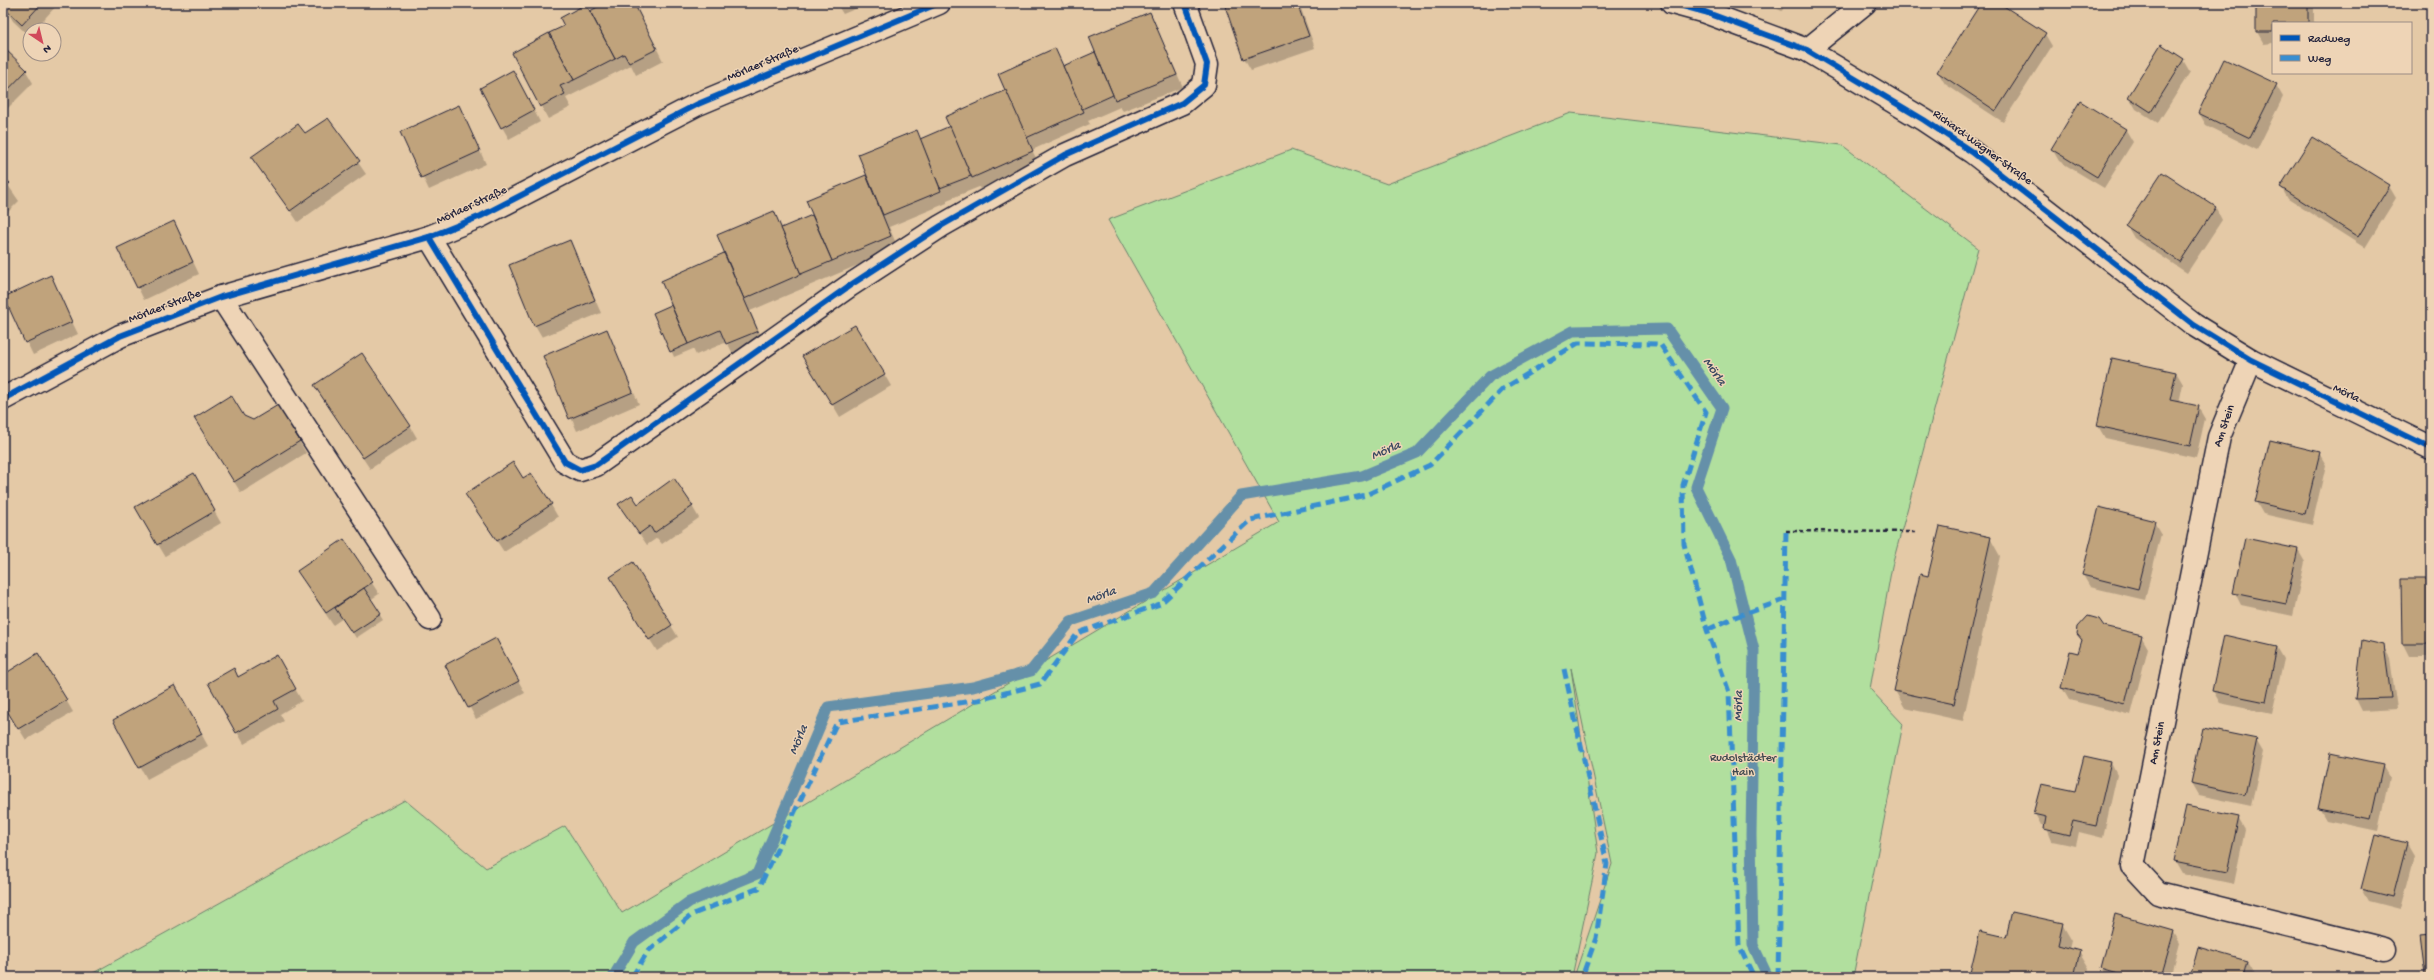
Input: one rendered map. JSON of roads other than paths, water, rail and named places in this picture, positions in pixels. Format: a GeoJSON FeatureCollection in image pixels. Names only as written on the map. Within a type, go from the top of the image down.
{"type":"FeatureCollection","features":[{"type":"Feature","properties":{"kind":"street","name":"Mörlaer Straße"},"geometry":{"type":"LineString","coordinates":[[3,399],[120,336],[221,297],[429,237],[480,216],[698,104],[939,3]]}},
{"type":"Feature","properties":{"kind":"street"},"geometry":{"type":"LineString","coordinates":[[429,237],[564,462],[580,470],[596,465],[842,290],[941,226],[1065,155],[1182,103],[1204,84],[1207,64],[1185,3]]}},
{"type":"Feature","properties":{"kind":"street","name":"Richard-Wagner-Straße"},"geometry":{"type":"LineString","coordinates":[[1672,3],[1705,12],[1807,50],[1924,120],[1972,152],[2194,326],[2251,360]]}},
{"type":"Feature","properties":{"kind":"street"},"geometry":{"type":"LineString","coordinates":[[1807,50],[1865,3]]}},
{"type":"Feature","properties":{"kind":"street"},"geometry":{"type":"LineString","coordinates":[[221,297],[430,619]]}},
{"type":"Feature","properties":{"kind":"street","name":"Mörla"},"geometry":{"type":"LineString","coordinates":[[2251,360],[2431,448]]}},
{"type":"Feature","properties":{"kind":"street","name":"Am Stein"},"geometry":{"type":"LineString","coordinates":[[2251,360],[2219,437],[2133,866],[2158,893],[2384,949]]}},
{"type":"Feature","properties":{"kind":"waterway","name":"Mörla"},"geometry":{"type":"LineString","coordinates":[[613,977],[634,942],[689,902],[757,874],[828,707],[973,687],[1031,671],[1071,621],[1154,593],[1241,496],[1362,476],[1417,453],[1490,376],[1573,331],[1667,329],[1722,408],[1696,487],[1731,559],[1754,650],[1751,835],[1753,945],[1768,977]]}},
{"type":"Feature","properties":{"kind":"park label","name":"Rudolstädter Hain"},"geometry":{"type":"Point","coordinates":[1743,766]}}]}
